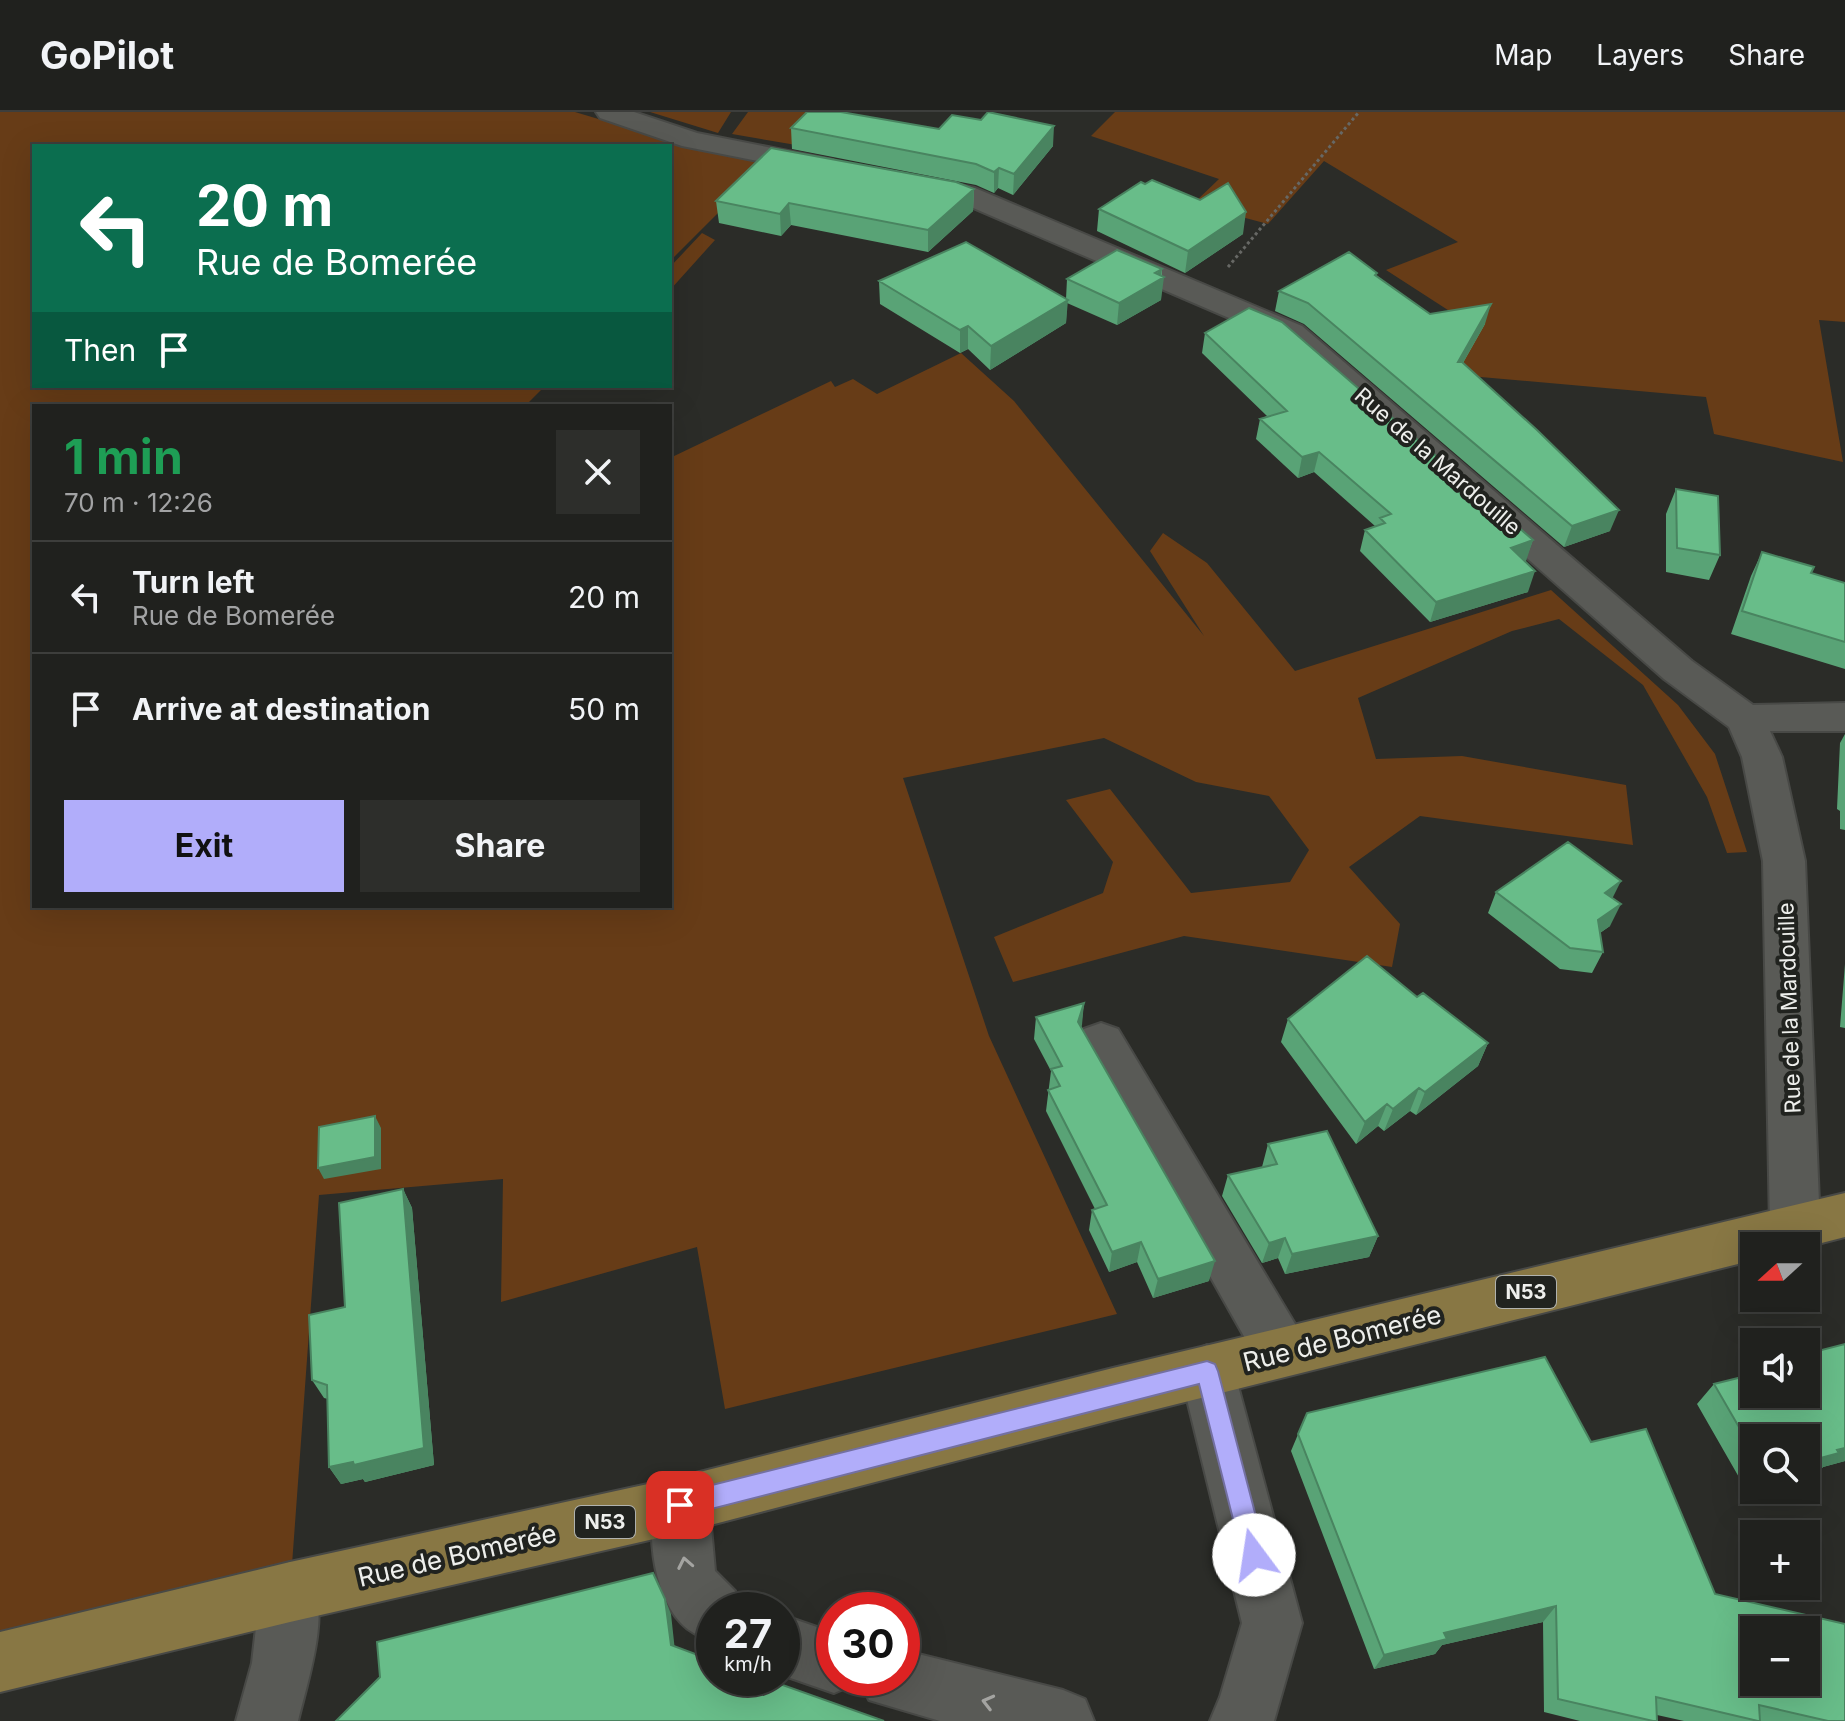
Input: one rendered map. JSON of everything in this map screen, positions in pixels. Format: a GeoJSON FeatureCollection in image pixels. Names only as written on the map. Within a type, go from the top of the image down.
{"type":"FeatureCollection","features":[{"type":"Feature","properties":{"kind":"main road","name":"Rue de Bomerée"},"geometry":{"type":"LineString","coordinates":[[0,1662],[290,1592],[680,1505],[1282,1352],[1845,1215]]}},
{"type":"Feature","properties":{"kind":"street"},"geometry":{"type":"LineString","coordinates":[[609,112],[691,140],[843,170]]}},
{"type":"Feature","properties":{"kind":"street","name":"Rue de la Mardouille"},"geometry":{"type":"LineString","coordinates":[[889,179],[965,194],[1291,333],[1678,670],[1745,719],[1762,757],[1784,861],[1795,1227]]}},
{"type":"Feature","properties":{"kind":"street"},"geometry":{"type":"LineString","coordinates":[[1745,719],[1845,717]]}},
{"type":"Feature","properties":{"kind":"street"},"geometry":{"type":"LineString","coordinates":[[1101,1042],[1282,1352]]}},
{"type":"Feature","properties":{"kind":"street"},"geometry":{"type":"LineString","coordinates":[[1207,1371],[1272,1623],[1252,1718]]}},
{"type":"Feature","properties":{"kind":"street"},"geometry":{"type":"LineString","coordinates":[[680,1505],[684,1570],[696,1592]]}},
{"type":"Feature","properties":{"kind":"street"},"geometry":{"type":"LineString","coordinates":[[267,1721],[282,1663],[290,1592]]}},
{"type":"Feature","properties":{"kind":"street"},"geometry":{"type":"LineString","coordinates":[[920,1685],[1063,1721]]}},
{"type":"Feature","properties":{"kind":"path"},"geometry":{"type":"LineString","coordinates":[[1203,295],[1359,112]]}},
{"type":"Feature","properties":{"kind":"shaded area"},"geometry":{"type":"Polygon","coordinates":[[[0,112],[575,112],[709,152],[768,163],[672,259],[672,144],[32,144],[32,388],[543,388],[527,404],[32,404],[32,908],[672,908],[672,457],[831,381],[835,387],[853,379],[877,394],[961,353],[1014,401],[1204,636],[1150,551],[1163,533],[1207,563],[1295,671],[1551,590],[1678,705],[1715,754],[1747,852],[1727,853],[1707,797],[1643,685],[1559,619],[1512,631],[1358,698],[1376,759],[1462,756],[1626,785],[1633,845],[1420,816],[1349,867],[1400,924],[1392,967],[1184,936],[1013,982],[994,937],[1103,893],[1113,862],[1066,800],[1110,789],[1191,893],[1290,882],[1309,850],[1269,796],[1196,782],[1104,738],[903,778],[989,1036],[1117,1314],[725,1409],[697,1247],[501,1302],[503,1179],[319,1195],[290,1592],[0,1662],[0,112]]]}},
{"type":"Feature","properties":{"kind":"shaded area"},"geometry":{"type":"Polygon","coordinates":[[[650,112],[731,112],[718,133],[650,112]]]}},
{"type":"Feature","properties":{"kind":"shaded area"},"geometry":{"type":"Polygon","coordinates":[[[748,112],[827,112],[808,147],[732,134],[748,112]]]}},
{"type":"Feature","properties":{"kind":"shaded area"},"geometry":{"type":"Polygon","coordinates":[[[1115,112],[1845,112],[1845,322],[1819,320],[1843,462],[1714,434],[1706,397],[1458,375],[1468,323],[1386,270],[1458,242],[1324,161],[1268,224],[1193,204],[1219,179],[1091,136],[1115,112]]]}},
{"type":"Feature","properties":{"kind":"shaded area"},"geometry":{"type":"Polygon","coordinates":[[[702,233],[715,240],[672,288],[672,265],[702,233]]]}},
{"type":"Feature","properties":{"kind":"building"},"geometry":{"type":"Polygon","coordinates":[[[807,112],[841,112],[939,129],[952,115],[981,120],[988,112],[1054,126],[1014,174],[999,168],[994,172],[976,164],[791,128],[807,112]]]}},
{"type":"Feature","properties":{"kind":"building"},"geometry":{"type":"Polygon","coordinates":[[[771,148],[956,182],[974,189],[928,230],[789,203],[780,214],[716,201],[771,148]]]}},
{"type":"Feature","properties":{"kind":"building"},"geometry":{"type":"Polygon","coordinates":[[[1152,180],[1200,200],[1228,183],[1246,212],[1188,251],[1099,209],[1141,182],[1145,184],[1152,180]]]}},
{"type":"Feature","properties":{"kind":"building"},"geometry":{"type":"Polygon","coordinates":[[[966,242],[1068,300],[991,346],[968,326],[960,330],[879,281],[966,242]]]}},
{"type":"Feature","properties":{"kind":"building"},"geometry":{"type":"Polygon","coordinates":[[[1117,250],[1162,269],[1155,273],[1164,277],[1119,303],[1067,279],[1117,250]]]}},
{"type":"Feature","properties":{"kind":"building"},"geometry":{"type":"Polygon","coordinates":[[[1349,252],[1377,273],[1375,275],[1430,314],[1491,304],[1458,362],[1462,362],[1537,430],[1619,510],[1572,526],[1308,303],[1279,291],[1349,252]]]}},
{"type":"Feature","properties":{"kind":"building"},"geometry":{"type":"Polygon","coordinates":[[[1249,308],[1282,322],[1533,540],[1511,548],[1535,571],[1436,602],[1365,530],[1385,523],[1380,518],[1391,514],[1319,452],[1302,457],[1260,419],[1287,411],[1205,333],[1249,308]]]}},
{"type":"Feature","properties":{"kind":"building"},"geometry":{"type":"Polygon","coordinates":[[[1676,489],[1718,496],[1720,555],[1677,548],[1676,489]]]}},
{"type":"Feature","properties":{"kind":"building"},"geometry":{"type":"Polygon","coordinates":[[[1762,552],[1814,567],[1811,573],[1845,583],[1845,642],[1742,611],[1762,552]]]}},
{"type":"Feature","properties":{"kind":"building"},"geometry":{"type":"Polygon","coordinates":[[[1568,842],[1621,881],[1605,893],[1621,904],[1598,920],[1603,952],[1570,948],[1496,892],[1568,842]]]}},
{"type":"Feature","properties":{"kind":"building"},"geometry":{"type":"Polygon","coordinates":[[[1367,956],[1417,997],[1423,993],[1488,1043],[1425,1092],[1419,1088],[1393,1109],[1387,1104],[1365,1122],[1288,1019],[1367,956]]]}},
{"type":"Feature","properties":{"kind":"building"},"geometry":{"type":"Polygon","coordinates":[[[1084,1003],[1078,1022],[1215,1261],[1158,1279],[1141,1242],[1112,1252],[1092,1210],[1107,1205],[1048,1090],[1060,1086],[1051,1069],[1062,1066],[1036,1017],[1084,1003]]]}},
{"type":"Feature","properties":{"kind":"building"},"geometry":{"type":"Polygon","coordinates":[[[375,1116],[375,1157],[318,1168],[319,1127],[375,1116]]]}},
{"type":"Feature","properties":{"kind":"building"},"geometry":{"type":"Polygon","coordinates":[[[1327,1131],[1378,1236],[1292,1254],[1285,1238],[1269,1243],[1228,1175],[1277,1164],[1268,1144],[1327,1131]]]}},
{"type":"Feature","properties":{"kind":"building"},"geometry":{"type":"Polygon","coordinates":[[[403,1189],[424,1448],[354,1465],[353,1462],[329,1467],[327,1385],[312,1380],[309,1315],[345,1307],[339,1203],[403,1189]]]}},
{"type":"Feature","properties":{"kind":"building"},"geometry":{"type":"Polygon","coordinates":[[[1845,1344],[1845,1448],[1820,1458],[1820,1424],[1740,1424],[1740,1429],[1714,1384],[1740,1378],[1740,1408],[1820,1408],[1820,1350],[1845,1344]]]}},
{"type":"Feature","properties":{"kind":"building"},"geometry":{"type":"Polygon","coordinates":[[[1545,1357],[1591,1442],[1646,1429],[1715,1594],[1810,1616],[1740,1616],[1740,1696],[1820,1696],[1820,1618],[1845,1624],[1845,1721],[1828,1721],[1759,1705],[1758,1721],[1656,1697],[1657,1721],[1653,1721],[1558,1699],[1556,1606],[1444,1633],[1447,1639],[1384,1655],[1298,1434],[1307,1413],[1545,1357]]]}},
{"type":"Feature","properties":{"kind":"building"},"geometry":{"type":"Polygon","coordinates":[[[653,1573],[665,1599],[671,1645],[696,1654],[696,1696],[800,1696],[800,1691],[884,1721],[336,1721],[380,1677],[377,1642],[653,1573]]]}},
{"type":"Feature","properties":{"kind":"route"},"geometry":{"type":"LineString","coordinates":[[680,1505],[1207,1371],[1254,1555]]}}]}
